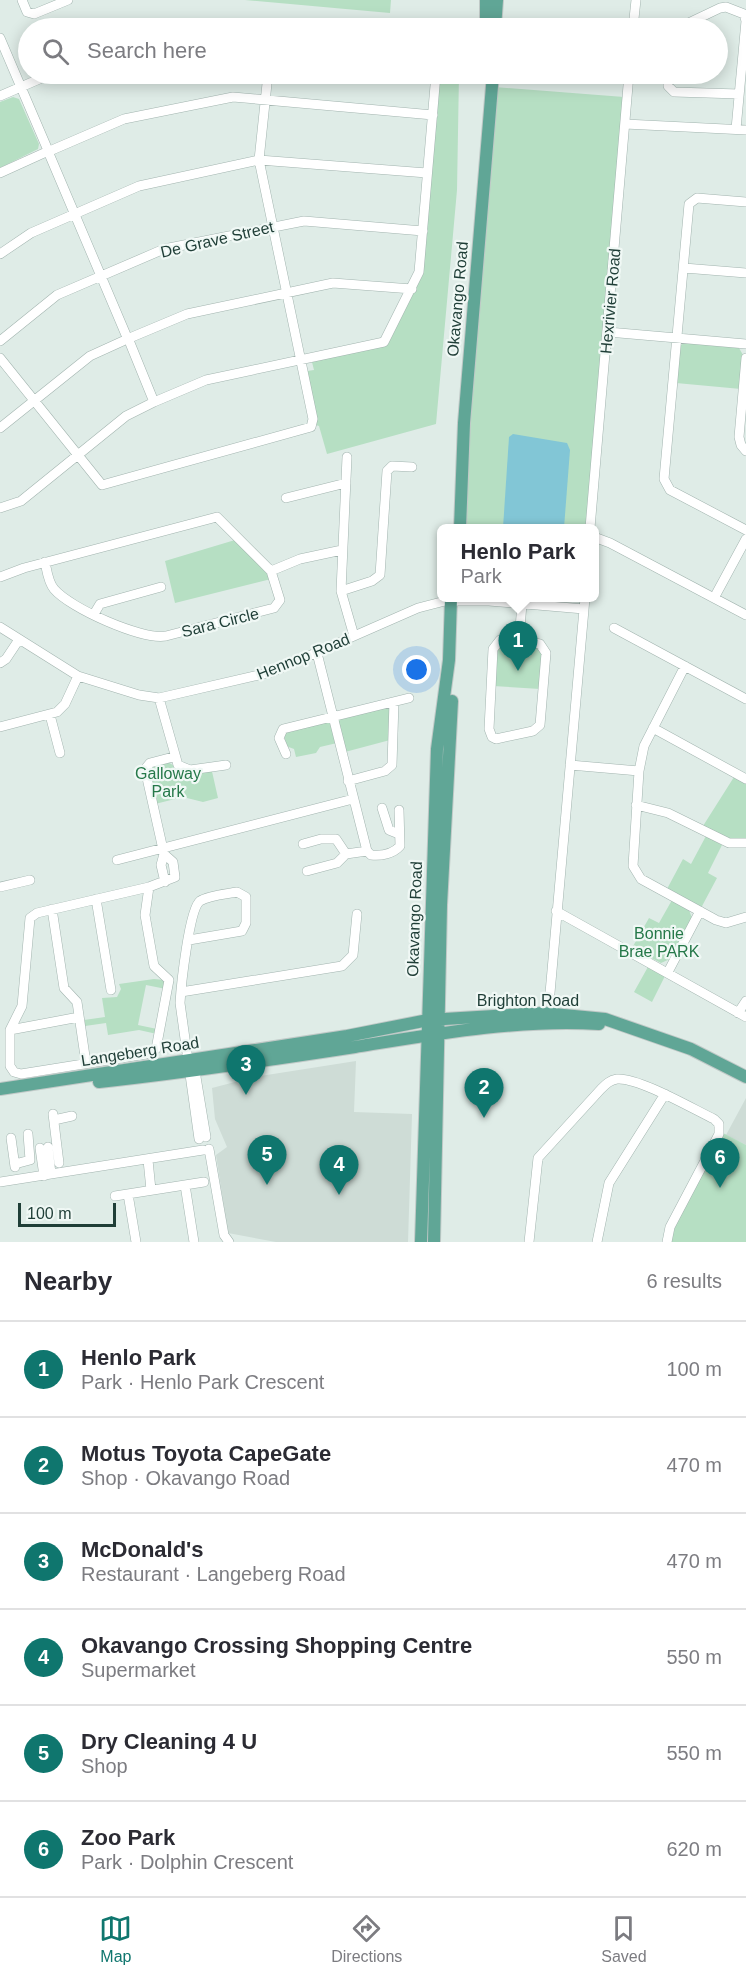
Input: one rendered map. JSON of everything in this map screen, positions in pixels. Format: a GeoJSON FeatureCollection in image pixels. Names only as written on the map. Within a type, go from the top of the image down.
{"type":"FeatureCollection","features":[{"type":"Feature","properties":{"kind":"main road"},"geometry":{"type":"LineString","coordinates":[[486,0],[486,18]]}},
{"type":"Feature","properties":{"kind":"main road"},"geometry":{"type":"LineString","coordinates":[[496,18],[497,0]]}},
{"type":"Feature","properties":{"kind":"main road","name":"Okavango Road"},"geometry":{"type":"LineString","coordinates":[[454,524],[487,84]]}},
{"type":"Feature","properties":{"kind":"main road","name":"Okavango Road"},"geometry":{"type":"LineString","coordinates":[[460,524],[464,423],[492,84]]}},
{"type":"Feature","properties":{"kind":"main road","name":"Okavango Road"},"geometry":{"type":"LineString","coordinates":[[421,1242],[434,1020],[437,749],[449,660],[454,602]]}},
{"type":"Feature","properties":{"kind":"main road","name":"Brighton Road"},"geometry":{"type":"LineString","coordinates":[[434,1020],[543,1013],[605,1018],[615,1024],[667,1039],[746,1077]]}},
{"type":"Feature","properties":{"kind":"main road","name":"Langeberg Road"},"geometry":{"type":"LineString","coordinates":[[0,1096],[191,1065],[434,1020]]}},
{"type":"Feature","properties":{"kind":"main road","name":"Brighton Road"},"geometry":{"type":"LineString","coordinates":[[433,1035],[533,1026],[615,1024]]}},
{"type":"Feature","properties":{"kind":"main road","name":"Okavango Road"},"geometry":{"type":"LineString","coordinates":[[433,1035],[434,1242]]}},
{"type":"Feature","properties":{"kind":"main road","name":"Langeberg Road"},"geometry":{"type":"LineString","coordinates":[[0,1089],[433,1035]]}},
{"type":"Feature","properties":{"kind":"street"},"geometry":{"type":"LineString","coordinates":[[22,0],[26,10],[34,14],[68,0]]}},
{"type":"Feature","properties":{"kind":"street"},"geometry":{"type":"LineString","coordinates":[[634,18],[636,0]]}},
{"type":"Feature","properties":{"kind":"street"},"geometry":{"type":"LineString","coordinates":[[625,124],[741,129],[739,94],[746,21],[742,12],[720,8],[699,18]]}},
{"type":"Feature","properties":{"kind":"street"},"geometry":{"type":"LineString","coordinates":[[0,38],[18,80]]}},
{"type":"Feature","properties":{"kind":"street"},"geometry":{"type":"LineString","coordinates":[[20,84],[154,402]]}},
{"type":"Feature","properties":{"kind":"street"},"geometry":{"type":"LineString","coordinates":[[0,96],[28,84]]}},
{"type":"Feature","properties":{"kind":"street"},"geometry":{"type":"LineString","coordinates":[[0,358],[98,482],[104,485],[307,430],[312,425],[313,419],[260,160],[267,84]]}},
{"type":"Feature","properties":{"kind":"street"},"geometry":{"type":"LineString","coordinates":[[0,508],[21,501],[126,416],[154,402],[206,380],[382,344],[388,337],[419,272],[435,84]]}},
{"type":"Feature","properties":{"kind":"street","name":"Hexrivier Road"},"geometry":{"type":"LineString","coordinates":[[590,524],[629,84]]}},
{"type":"Feature","properties":{"kind":"street"},"geometry":{"type":"LineString","coordinates":[[668,84],[674,92],[739,94]]}},
{"type":"Feature","properties":{"kind":"street"},"geometry":{"type":"LineString","coordinates":[[0,173],[124,119],[221,99],[265,100],[433,115]]}},
{"type":"Feature","properties":{"kind":"street"},"geometry":{"type":"LineString","coordinates":[[0,254],[23,236],[145,184],[260,160],[428,173]]}},
{"type":"Feature","properties":{"kind":"street"},"geometry":{"type":"LineString","coordinates":[[746,202],[699,198],[690,202],[666,484],[673,492],[746,530]]}},
{"type":"Feature","properties":{"kind":"street","name":"De Grave Street"},"geometry":{"type":"LineString","coordinates":[[0,341],[57,295],[164,249],[314,221],[423,231]]}},
{"type":"Feature","properties":{"kind":"street"},"geometry":{"type":"LineString","coordinates":[[684,268],[746,273]]}},
{"type":"Feature","properties":{"kind":"street"},"geometry":{"type":"LineString","coordinates":[[0,428],[90,356],[187,314],[343,282],[412,290]]}},
{"type":"Feature","properties":{"kind":"street"},"geometry":{"type":"LineString","coordinates":[[608,332],[746,344]]}},
{"type":"Feature","properties":{"kind":"street"},"geometry":{"type":"LineString","coordinates":[[746,358],[739,437],[746,451]]}},
{"type":"Feature","properties":{"kind":"street"},"geometry":{"type":"LineString","coordinates":[[347,458],[341,591],[354,636]]}},
{"type":"Feature","properties":{"kind":"street"},"geometry":{"type":"LineString","coordinates":[[341,591],[372,581],[380,575],[387,471],[392,466],[412,467]]}},
{"type":"Feature","properties":{"kind":"street"},"geometry":{"type":"LineString","coordinates":[[286,498],[346,483]]}},
{"type":"Feature","properties":{"kind":"street"},"geometry":{"type":"LineString","coordinates":[[0,576],[216,517],[272,571],[300,559],[342,550]]}},
{"type":"Feature","properties":{"kind":"street"},"geometry":{"type":"LineString","coordinates":[[599,539],[746,615]]}},
{"type":"Feature","properties":{"kind":"street"},"geometry":{"type":"LineString","coordinates":[[714,598],[746,539]]}},
{"type":"Feature","properties":{"kind":"street","name":"Sara Circle"},"geometry":{"type":"LineString","coordinates":[[45,562],[55,590],[109,623],[153,636],[166,636],[276,607],[280,597],[272,571]]}},
{"type":"Feature","properties":{"kind":"street"},"geometry":{"type":"LineString","coordinates":[[94,614],[99,605],[161,587]]}},
{"type":"Feature","properties":{"kind":"street","name":"Hennop Road"},"geometry":{"type":"LineString","coordinates":[[0,627],[18,641],[78,676],[139,696],[159,698],[272,672],[418,608],[442,602]]}},
{"type":"Feature","properties":{"kind":"street","name":"Hennop Road"},"geometry":{"type":"LineString","coordinates":[[495,602],[584,609]]}},
{"type":"Feature","properties":{"kind":"street"},"geometry":{"type":"LineString","coordinates":[[550,993],[585,602]]}},
{"type":"Feature","properties":{"kind":"street"},"geometry":{"type":"LineString","coordinates":[[519,640],[522,604]]}},
{"type":"Feature","properties":{"kind":"street"},"geometry":{"type":"LineString","coordinates":[[614,628],[746,699]]}},
{"type":"Feature","properties":{"kind":"street"},"geometry":{"type":"LineString","coordinates":[[500,640],[519,640],[540,644],[546,653],[540,725],[533,732],[496,739],[492,737],[489,729],[493,649],[500,640]]}},
{"type":"Feature","properties":{"kind":"street"},"geometry":{"type":"LineString","coordinates":[[0,663],[18,641]]}},
{"type":"Feature","properties":{"kind":"street"},"geometry":{"type":"LineString","coordinates":[[317,653],[367,851]]}},
{"type":"Feature","properties":{"kind":"street"},"geometry":{"type":"LineString","coordinates":[[685,666],[644,746],[639,771],[632,863],[635,873],[641,879],[700,911],[726,923],[746,917]]}},
{"type":"Feature","properties":{"kind":"street"},"geometry":{"type":"LineString","coordinates":[[0,727],[50,716],[65,704],[78,676]]}},
{"type":"Feature","properties":{"kind":"street"},"geometry":{"type":"LineString","coordinates":[[159,698],[177,765],[185,770],[226,765]]}},
{"type":"Feature","properties":{"kind":"street"},"geometry":{"type":"LineString","coordinates":[[286,754],[280,740],[281,731],[409,698]]}},
{"type":"Feature","properties":{"kind":"street"},"geometry":{"type":"LineString","coordinates":[[348,781],[385,771],[392,765],[394,702]]}},
{"type":"Feature","properties":{"kind":"street"},"geometry":{"type":"LineString","coordinates":[[50,716],[60,753]]}},
{"type":"Feature","properties":{"kind":"street"},"geometry":{"type":"LineString","coordinates":[[653,729],[746,779]]}},
{"type":"Feature","properties":{"kind":"street"},"geometry":{"type":"LineString","coordinates":[[149,887],[145,915],[154,966],[157,971],[169,978],[170,982],[157,1047],[146,1054],[17,1074],[10,1066],[10,1030],[22,1006],[28,922],[33,915],[52,909],[165,882],[161,865],[163,851],[145,769],[148,764],[173,757]]}},
{"type":"Feature","properties":{"kind":"street"},"geometry":{"type":"LineString","coordinates":[[570,765],[639,771]]}},
{"type":"Feature","properties":{"kind":"street"},"geometry":{"type":"LineString","coordinates":[[117,860],[163,851],[353,799]]}},
{"type":"Feature","properties":{"kind":"street"},"geometry":{"type":"LineString","coordinates":[[636,805],[668,813],[729,843],[746,843]]}},
{"type":"Feature","properties":{"kind":"street"},"geometry":{"type":"LineString","coordinates":[[382,808],[389,830],[399,834]]}},
{"type":"Feature","properties":{"kind":"street"},"geometry":{"type":"LineString","coordinates":[[307,871],[337,863],[346,854],[367,851],[375,856],[395,850],[400,846],[399,810]]}},
{"type":"Feature","properties":{"kind":"street"},"geometry":{"type":"LineString","coordinates":[[303,844],[321,839],[336,839],[346,854]]}},
{"type":"Feature","properties":{"kind":"street"},"geometry":{"type":"LineString","coordinates":[[0,887],[30,880]]}},
{"type":"Feature","properties":{"kind":"street"},"geometry":{"type":"LineString","coordinates":[[189,940],[242,931],[246,923],[246,897],[237,892],[200,902],[195,909],[189,940],[181,992],[183,1038],[191,1065],[204,1147],[224,1235],[229,1242]]}},
{"type":"Feature","properties":{"kind":"street"},"geometry":{"type":"LineString","coordinates":[[96,899],[111,990]]}},
{"type":"Feature","properties":{"kind":"street"},"geometry":{"type":"LineString","coordinates":[[52,909],[64,988],[77,1002],[86,1063]]}},
{"type":"Feature","properties":{"kind":"street"},"geometry":{"type":"LineString","coordinates":[[556,911],[742,1015],[746,1001]]}},
{"type":"Feature","properties":{"kind":"street"},"geometry":{"type":"LineString","coordinates":[[668,972],[700,911]]}},
{"type":"Feature","properties":{"kind":"street"},"geometry":{"type":"LineString","coordinates":[[181,992],[342,966],[353,955],[357,914]]}},
{"type":"Feature","properties":{"kind":"street"},"geometry":{"type":"LineString","coordinates":[[10,1030],[79,1017]]}},
{"type":"Feature","properties":{"kind":"street"},"geometry":{"type":"LineString","coordinates":[[529,1242],[537,1161],[608,1082],[625,1080],[665,1094],[714,1119],[720,1131],[670,1227],[667,1242]]}},
{"type":"Feature","properties":{"kind":"street"},"geometry":{"type":"LineString","coordinates":[[597,1242],[612,1176],[665,1094]]}},
{"type":"Feature","properties":{"kind":"street"},"geometry":{"type":"LineString","coordinates":[[11,1138],[15,1165],[30,1160],[44,1147],[53,1117],[72,1116]]}},
{"type":"Feature","properties":{"kind":"street"},"geometry":{"type":"LineString","coordinates":[[28,1134],[44,1147],[50,1163],[48,1175]]}},
{"type":"Feature","properties":{"kind":"street"},"geometry":{"type":"LineString","coordinates":[[44,1147],[50,1163]]}},
{"type":"Feature","properties":{"kind":"street"},"geometry":{"type":"LineString","coordinates":[[0,1182],[148,1160],[204,1147]]}},
{"type":"Feature","properties":{"kind":"street"},"geometry":{"type":"LineString","coordinates":[[148,1160],[151,1190]]}},
{"type":"Feature","properties":{"kind":"street"},"geometry":{"type":"LineString","coordinates":[[115,1196],[204,1182]]}},
{"type":"Feature","properties":{"kind":"street"},"geometry":{"type":"LineString","coordinates":[[185,1185],[194,1242]]}},
{"type":"Feature","properties":{"kind":"street"},"geometry":{"type":"LineString","coordinates":[[128,1194],[136,1242]]}},
{"type":"Feature","properties":{"kind":"shaded area"},"geometry":{"type":"Polygon","coordinates":[[[356,1061],[354,1112],[412,1114],[408,1242],[276,1242],[228,1233],[216,1155],[227,1147],[215,1119],[212,1088],[254,1077],[356,1061]]]}},
{"type":"Feature","properties":{"kind":"shaded area"},"geometry":{"type":"Polygon","coordinates":[[[746,1098],[746,1145],[726,1135],[746,1098]]]}},
{"type":"Feature","properties":{"kind":"green space"},"geometry":{"type":"Polygon","coordinates":[[[245,0],[391,0],[390,13],[245,0]]]}},
{"type":"Feature","properties":{"kind":"green space"},"geometry":{"type":"Polygon","coordinates":[[[439,84],[459,84],[457,190],[436,424],[327,454],[319,426],[316,425],[307,371],[314,370],[312,362],[386,345],[422,276],[439,84]]]}},
{"type":"Feature","properties":{"kind":"green space"},"geometry":{"type":"Polygon","coordinates":[[[494,87],[624,97],[587,524],[461,524],[494,87]]]}},
{"type":"Feature","properties":{"kind":"green space"},"geometry":{"type":"Polygon","coordinates":[[[13,97],[19,99],[39,144],[38,149],[0,168],[0,102],[13,97]]]}},
{"type":"Feature","properties":{"kind":"green space"},"geometry":{"type":"Polygon","coordinates":[[[685,342],[739,348],[743,355],[741,389],[676,383],[680,346],[685,342]]]}},
{"type":"Feature","properties":{"kind":"green space"},"geometry":{"type":"Polygon","coordinates":[[[235,540],[266,570],[271,579],[175,603],[165,561],[235,540]]]}},
{"type":"Feature","properties":{"kind":"green space"},"geometry":{"type":"Polygon","coordinates":[[[500,643],[534,645],[543,653],[540,689],[493,686],[495,650],[500,643]]]}},
{"type":"Feature","properties":{"kind":"green space"},"geometry":{"type":"Polygon","coordinates":[[[387,707],[390,709],[390,740],[345,752],[338,723],[340,719],[387,707]]]}},
{"type":"Feature","properties":{"kind":"green space"},"geometry":{"type":"Polygon","coordinates":[[[326,722],[331,724],[337,743],[320,747],[316,753],[296,757],[294,749],[286,746],[284,732],[326,722]]]}},
{"type":"Feature","properties":{"kind":"green space","name":"Galloway Park"},"geometry":{"type":"Polygon","coordinates":[[[168,762],[182,771],[211,767],[218,798],[203,802],[183,797],[155,804],[149,768],[168,762]]]}},
{"type":"Feature","properties":{"kind":"green space"},"geometry":{"type":"Polygon","coordinates":[[[734,777],[746,782],[746,839],[734,841],[703,826],[734,777]]]}},
{"type":"Feature","properties":{"kind":"green space"},"geometry":{"type":"Polygon","coordinates":[[[706,836],[722,845],[708,873],[717,878],[701,908],[667,889],[683,859],[691,864],[706,836]]]}},
{"type":"Feature","properties":{"kind":"green space","name":"Bonnie Brae PARK"},"geometry":{"type":"Polygon","coordinates":[[[672,900],[689,910],[692,918],[670,959],[661,963],[632,948],[649,918],[659,923],[672,900]]]}},
{"type":"Feature","properties":{"kind":"green space"},"geometry":{"type":"Polygon","coordinates":[[[649,965],[665,976],[652,1002],[634,992],[649,965]]]}},
{"type":"Feature","properties":{"kind":"green space"},"geometry":{"type":"Polygon","coordinates":[[[154,979],[165,980],[166,989],[146,985],[138,1025],[157,1029],[157,1034],[139,1030],[108,1035],[106,1023],[85,1026],[84,1020],[105,1017],[102,998],[117,997],[121,989],[119,984],[154,979]]]}},
{"type":"Feature","properties":{"kind":"green space"},"geometry":{"type":"Polygon","coordinates":[[[723,1133],[746,1145],[746,1242],[671,1242],[673,1230],[723,1133]]]}},
{"type":"Feature","properties":{"kind":"water"},"geometry":{"type":"Polygon","coordinates":[[[513,434],[567,443],[570,450],[564,524],[503,524],[509,437],[513,434]]]}},
{"type":"Feature","properties":{"kind":"place","name":"Henlo Park"},"geometry":{"type":"Point","coordinates":[518,671]}},
{"type":"Feature","properties":{"kind":"place","name":"McDonald's"},"geometry":{"type":"Point","coordinates":[246,1095]}},
{"type":"Feature","properties":{"kind":"place","name":"Motus Toyota CapeGate"},"geometry":{"type":"Point","coordinates":[484,1118]}},
{"type":"Feature","properties":{"kind":"place","name":"Dry Cleaning 4 U"},"geometry":{"type":"Point","coordinates":[267,1185]}},
{"type":"Feature","properties":{"kind":"place","name":"Zoo Park"},"geometry":{"type":"Point","coordinates":[720,1188]}},
{"type":"Feature","properties":{"kind":"place","name":"Okavango Crossing Shopping Centre"},"geometry":{"type":"Point","coordinates":[339,1195]}}]}
